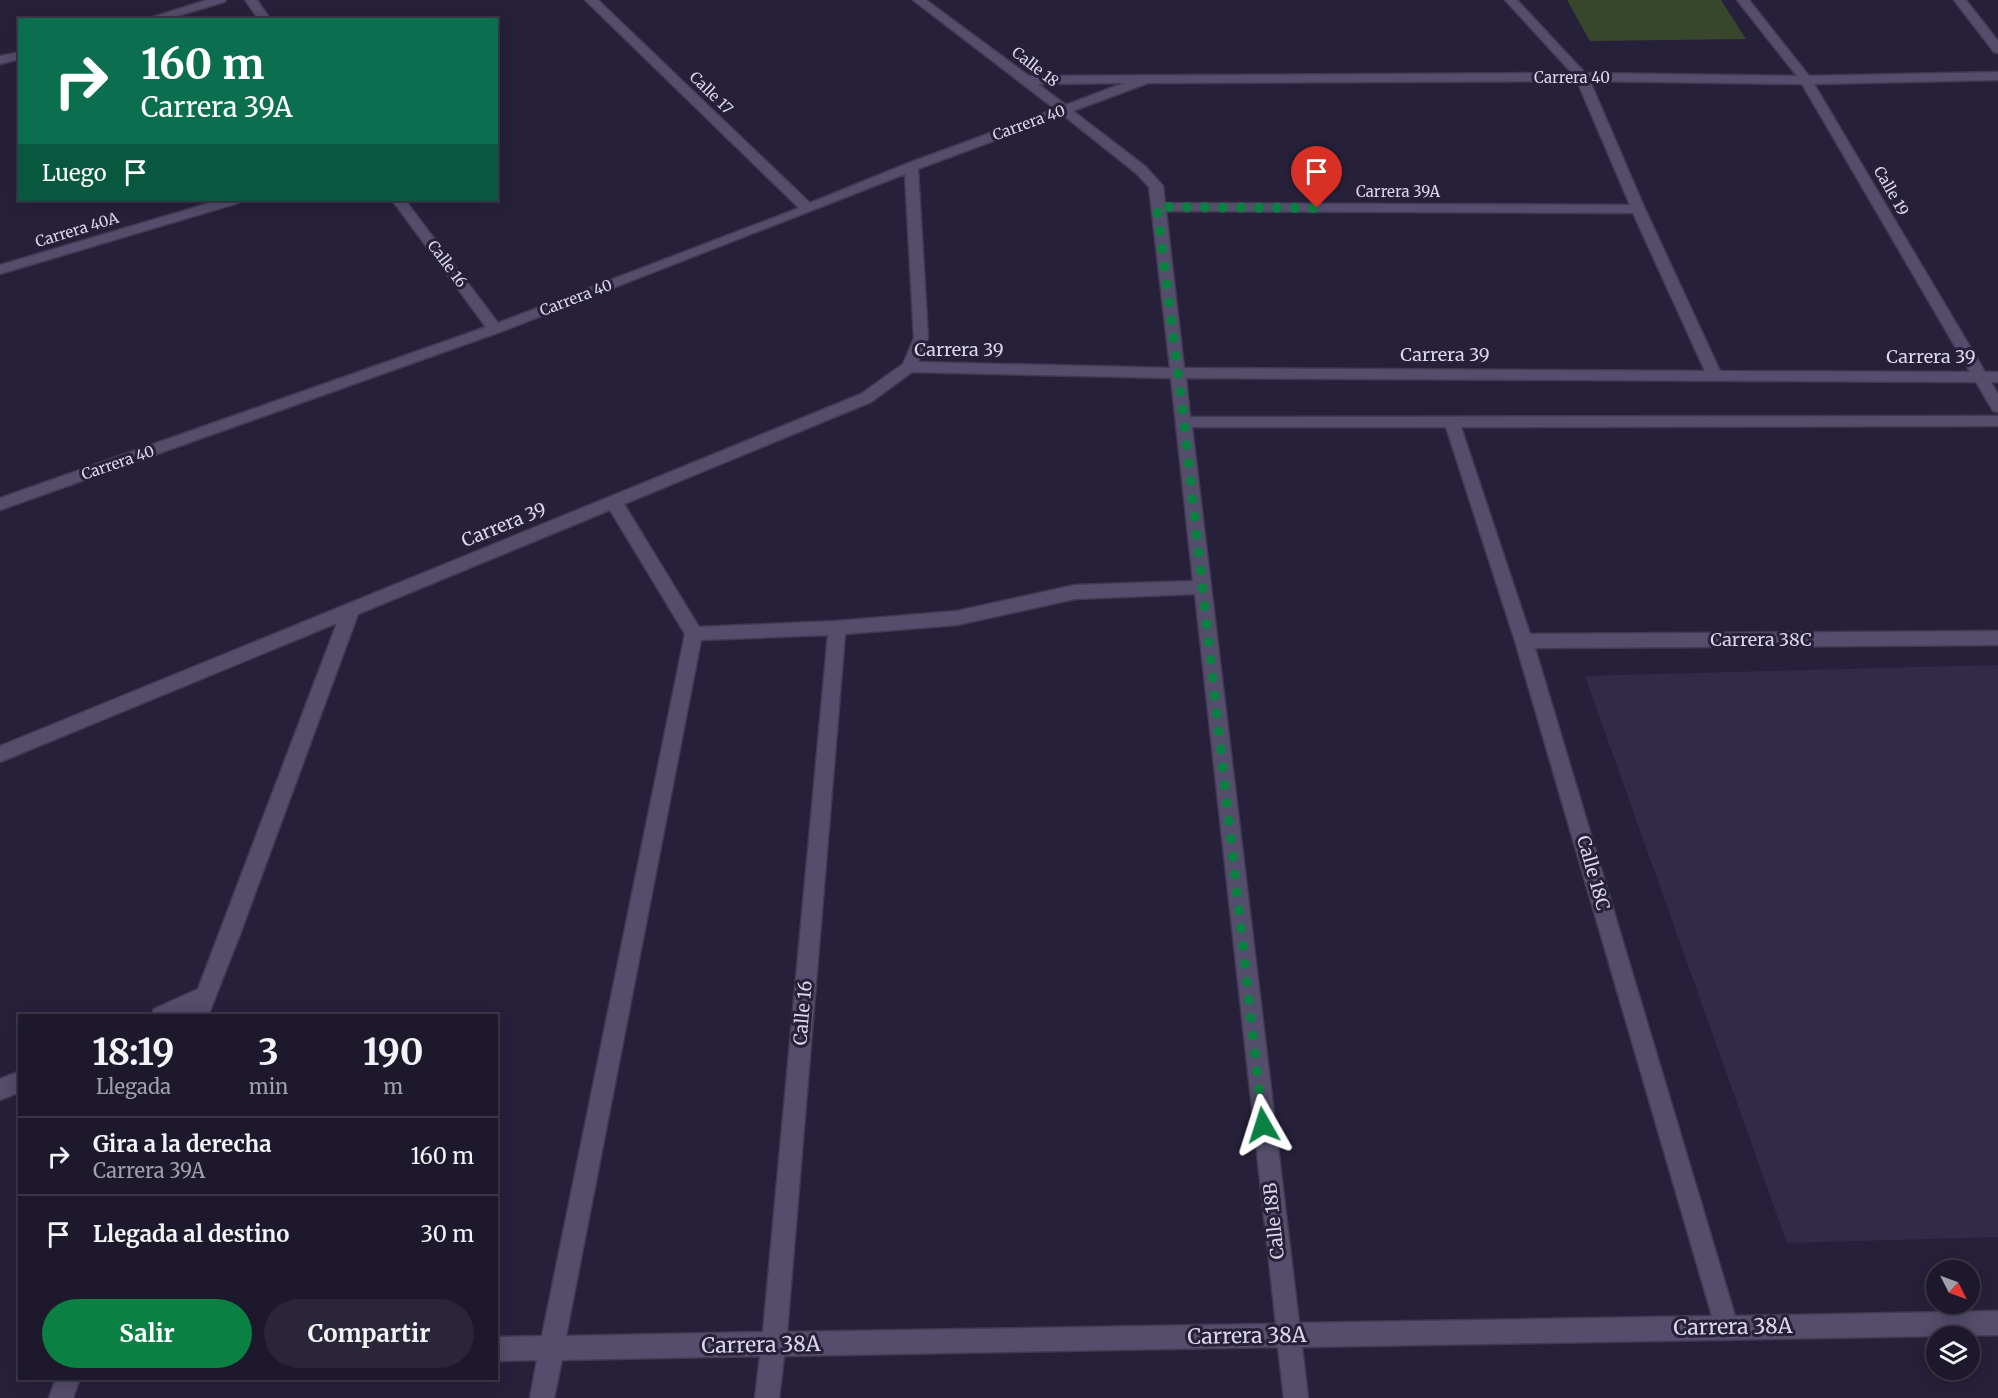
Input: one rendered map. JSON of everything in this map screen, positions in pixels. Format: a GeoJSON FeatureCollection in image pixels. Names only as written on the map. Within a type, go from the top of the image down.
{"type":"FeatureCollection","features":[{"type":"Feature","properties":{"kind":"street"},"geometry":{"type":"LineString","coordinates":[[155,18],[220,0]]}},
{"type":"Feature","properties":{"kind":"street"},"geometry":{"type":"LineString","coordinates":[[251,0],[264,18]]}},
{"type":"Feature","properties":{"kind":"street","name":"Calle 17"},"geometry":{"type":"LineString","coordinates":[[591,0],[808,209]]}},
{"type":"Feature","properties":{"kind":"street","name":"Calle 18"},"geometry":{"type":"LineString","coordinates":[[919,0],[1141,170],[1156,186]]}},
{"type":"Feature","properties":{"kind":"street"},"geometry":{"type":"LineString","coordinates":[[1510,0],[1582,77],[1638,209],[1715,376]]}},
{"type":"Feature","properties":{"kind":"street","name":"Calle 19"},"geometry":{"type":"LineString","coordinates":[[1743,0],[1806,80],[1998,407]]}},
{"type":"Feature","properties":{"kind":"street"},"geometry":{"type":"LineString","coordinates":[[1960,0],[1998,49]]}},
{"type":"Feature","properties":{"kind":"street"},"geometry":{"type":"LineString","coordinates":[[0,60],[18,56]]}},
{"type":"Feature","properties":{"kind":"street","name":"Carrera 40"},"geometry":{"type":"LineString","coordinates":[[1026,80],[1582,77],[1806,80],[1998,76]]}},
{"type":"Feature","properties":{"kind":"street","name":"Carrera 40"},"geometry":{"type":"LineString","coordinates":[[0,504],[495,329],[808,209],[911,166],[1147,79]]}},
{"type":"Feature","properties":{"kind":"street"},"geometry":{"type":"LineString","coordinates":[[909,367],[921,338],[911,166]]}},
{"type":"Feature","properties":{"kind":"street","name":"Calle 18B"},"geometry":{"type":"LineString","coordinates":[[1156,186],[1296,1398]]}},
{"type":"Feature","properties":{"kind":"street","name":"Carrera 40A"},"geometry":{"type":"LineString","coordinates":[[0,270],[230,201]]}},
{"type":"Feature","properties":{"kind":"street","name":"Calle 16"},"geometry":{"type":"LineString","coordinates":[[399,201],[495,329]]}},
{"type":"Feature","properties":{"kind":"street","name":"Carrera 39A"},"geometry":{"type":"LineString","coordinates":[[1157,207],[1638,209]]}},
{"type":"Feature","properties":{"kind":"street","name":"Carrera 39"},"geometry":{"type":"LineString","coordinates":[[0,754],[866,398],[909,367],[1178,373],[1998,377]]}},
{"type":"Feature","properties":{"kind":"street"},"geometry":{"type":"LineString","coordinates":[[1184,422],[1998,421]]}},
{"type":"Feature","properties":{"kind":"street","name":"Calle 18C"},"geometry":{"type":"LineString","coordinates":[[1452,422],[1524,641],[1727,1328]]}},
{"type":"Feature","properties":{"kind":"street"},"geometry":{"type":"LineString","coordinates":[[542,1398],[694,634],[614,502]]}},
{"type":"Feature","properties":{"kind":"street"},"geometry":{"type":"LineString","coordinates":[[694,634],[837,628],[957,618],[1075,592],[1202,587]]}},
{"type":"Feature","properties":{"kind":"street"},"geometry":{"type":"LineString","coordinates":[[198,1014],[229,937],[351,609]]}},
{"type":"Feature","properties":{"kind":"street","name":"Calle 16"},"geometry":{"type":"LineString","coordinates":[[767,1398],[774,1344],[837,628]]}},
{"type":"Feature","properties":{"kind":"street","name":"Carrera 38C"},"geometry":{"type":"LineString","coordinates":[[1524,641],[1998,638]]}},
{"type":"Feature","properties":{"kind":"street"},"geometry":{"type":"LineString","coordinates":[[165,1014],[204,996]]}},
{"type":"Feature","properties":{"kind":"street"},"geometry":{"type":"LineString","coordinates":[[0,1090],[18,1082]]}},
{"type":"Feature","properties":{"kind":"street","name":"Carrera 38A"},"geometry":{"type":"LineString","coordinates":[[498,1348],[1998,1323]]}},
{"type":"Feature","properties":{"kind":"street"},"geometry":{"type":"LineString","coordinates":[[61,1398],[67,1380]]}},
{"type":"Feature","properties":{"kind":"shaded area"},"geometry":{"type":"Polygon","coordinates":[[[1998,665],[1998,1237],[1787,1243],[1585,676],[1998,665]]]}},
{"type":"Feature","properties":{"kind":"green space"},"geometry":{"type":"Polygon","coordinates":[[[1567,0],[1721,0],[1746,39],[1590,41],[1567,0]]]}},
{"type":"Feature","properties":{"kind":"route"},"geometry":{"type":"LineString","coordinates":[[1263,1125],[1184,422],[1157,207],[1317,208]]}}]}
